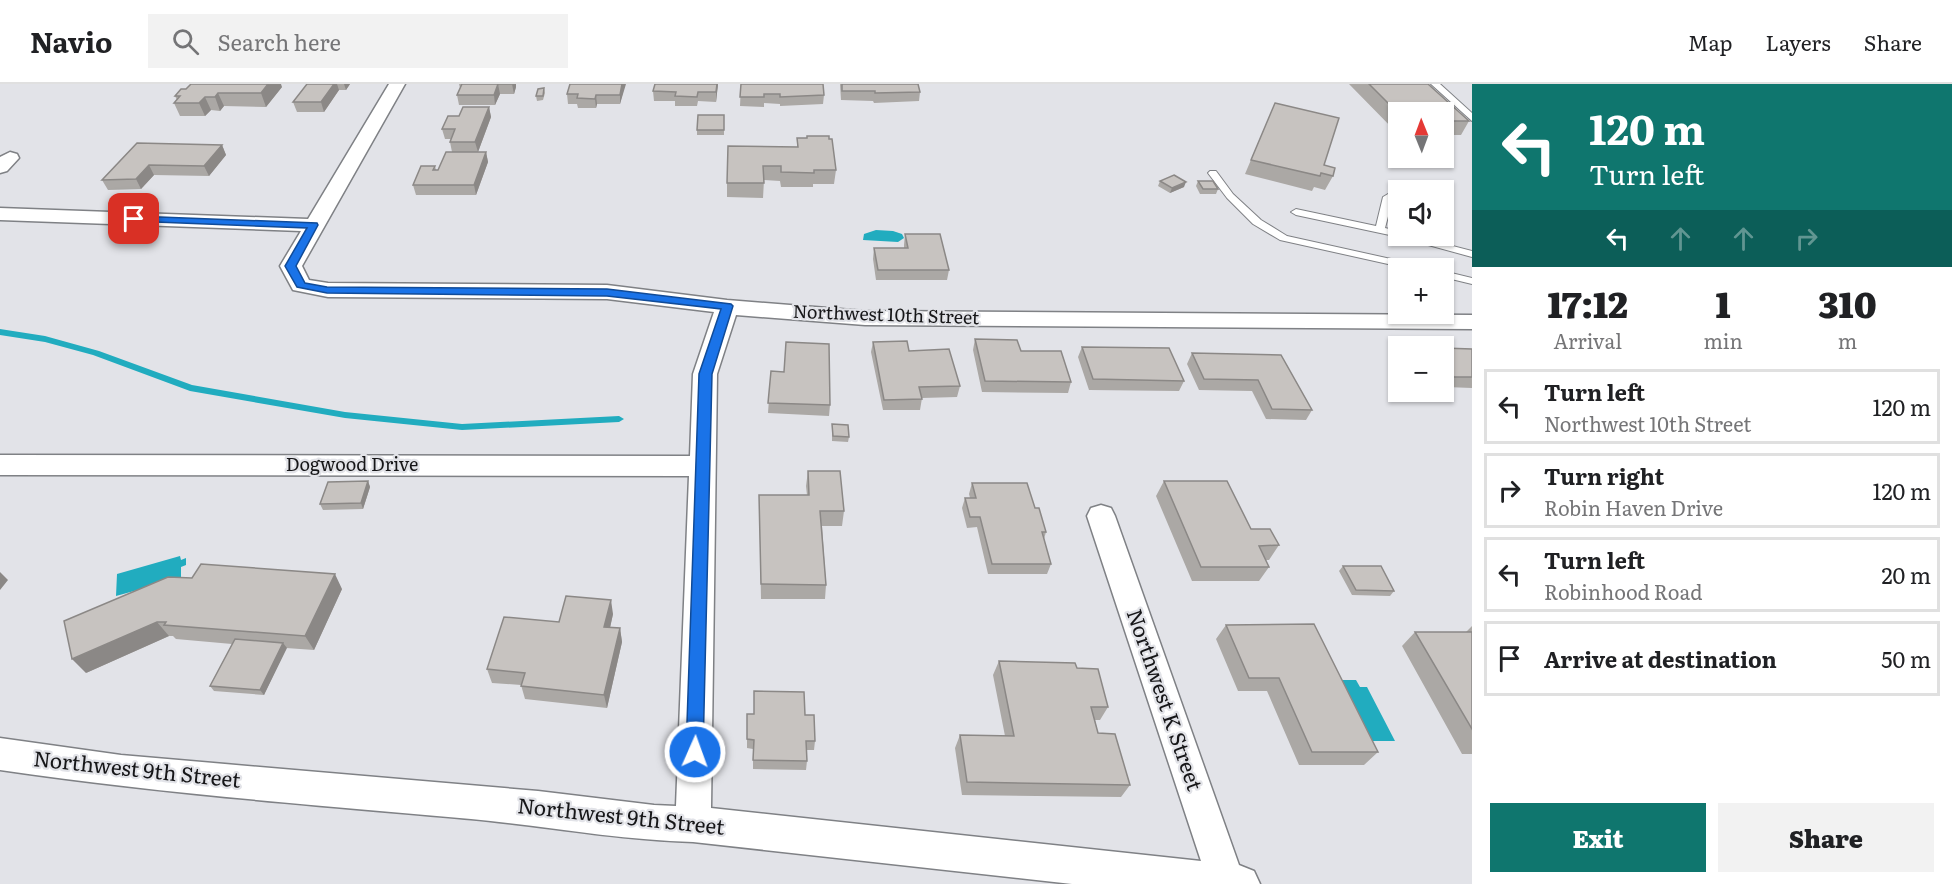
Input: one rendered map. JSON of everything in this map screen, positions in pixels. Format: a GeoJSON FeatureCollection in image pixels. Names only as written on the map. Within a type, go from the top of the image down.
{"type":"FeatureCollection","features":[{"type":"Feature","properties":{"kind":"street"},"geometry":{"type":"LineString","coordinates":[[0,214],[313,225],[397,84]]}},
{"type":"Feature","properties":{"kind":"street","name":"Northwest 10th Street"},"geometry":{"type":"LineString","coordinates":[[313,225],[291,266],[301,285],[327,290],[607,292],[727,306],[865,318],[1472,322]]}},
{"type":"Feature","properties":{"kind":"street"},"geometry":{"type":"LineString","coordinates":[[693,824],[705,374],[727,306]]}},
{"type":"Feature","properties":{"kind":"street","name":"Dogwood Drive"},"geometry":{"type":"LineString","coordinates":[[0,465],[703,466]]}},
{"type":"Feature","properties":{"kind":"street","name":"Northwest K Street"},"geometry":{"type":"LineString","coordinates":[[1101,516],[1234,883]]}},
{"type":"Feature","properties":{"kind":"street","name":"Northwest 9th Street"},"geometry":{"type":"LineString","coordinates":[[0,754],[121,771],[538,808],[654,824],[693,824],[1234,883]]}},
{"type":"Feature","properties":{"kind":"lane"},"geometry":{"type":"LineString","coordinates":[[1435,84],[1472,118]]}},
{"type":"Feature","properties":{"kind":"lane"},"geometry":{"type":"LineString","coordinates":[[1213,173],[1230,196],[1257,222],[1284,238],[1388,261]]}},
{"type":"Feature","properties":{"kind":"lane"},"geometry":{"type":"LineString","coordinates":[[1380,230],[1388,197]]}},
{"type":"Feature","properties":{"kind":"lane"},"geometry":{"type":"LineString","coordinates":[[1296,212],[1388,232]]}},
{"type":"Feature","properties":{"kind":"lane"},"geometry":{"type":"LineString","coordinates":[[1442,246],[1472,254]]}},
{"type":"Feature","properties":{"kind":"lane"},"geometry":{"type":"LineString","coordinates":[[1454,277],[1472,281]]}},
{"type":"Feature","properties":{"kind":"water"},"geometry":{"type":"Polygon","coordinates":[[[876,230],[893,231],[902,234],[904,238],[898,242],[863,240],[864,234],[876,230]]]}},
{"type":"Feature","properties":{"kind":"water"},"geometry":{"type":"Polygon","coordinates":[[[180,556],[181,560],[186,558],[186,565],[181,567],[181,578],[116,596],[117,574],[180,556]]]}},
{"type":"Feature","properties":{"kind":"water"},"geometry":{"type":"Polygon","coordinates":[[[1342,680],[1356,680],[1360,687],[1367,687],[1395,741],[1365,741],[1342,680]]]}},
{"type":"Feature","properties":{"kind":"building"},"geometry":{"type":"Polygon","coordinates":[[[191,84],[268,84],[261,93],[218,93],[215,97],[205,97],[199,103],[174,103],[180,96],[175,96],[181,89],[186,89],[191,84]]]}},
{"type":"Feature","properties":{"kind":"building"},"geometry":{"type":"Polygon","coordinates":[[[307,84],[334,84],[321,102],[293,102],[307,84]]]}},
{"type":"Feature","properties":{"kind":"building"},"geometry":{"type":"Polygon","coordinates":[[[462,84],[498,84],[494,95],[457,95],[462,84]]]}},
{"type":"Feature","properties":{"kind":"building"},"geometry":{"type":"Polygon","coordinates":[[[570,84],[622,84],[620,95],[596,95],[595,99],[577,98],[578,94],[567,94],[570,84]]]}},
{"type":"Feature","properties":{"kind":"building"},"geometry":{"type":"Polygon","coordinates":[[[655,84],[717,84],[716,92],[698,92],[697,97],[675,96],[676,92],[653,91],[655,84]]]}},
{"type":"Feature","properties":{"kind":"building"},"geometry":{"type":"Polygon","coordinates":[[[741,84],[823,84],[824,95],[780,97],[780,94],[764,94],[764,97],[740,97],[741,84]]]}},
{"type":"Feature","properties":{"kind":"building"},"geometry":{"type":"Polygon","coordinates":[[[842,84],[918,84],[920,92],[842,91],[842,84]]]}},
{"type":"Feature","properties":{"kind":"building"},"geometry":{"type":"Polygon","coordinates":[[[1369,84],[1428,84],[1448,102],[1388,102],[1369,84]]]}},
{"type":"Feature","properties":{"kind":"building"},"geometry":{"type":"Polygon","coordinates":[[[544,88],[543,96],[536,96],[538,89],[544,88]]]}},
{"type":"Feature","properties":{"kind":"building"},"geometry":{"type":"Polygon","coordinates":[[[1275,103],[1339,118],[1324,165],[1335,168],[1333,176],[1321,173],[1320,176],[1251,160],[1275,103]]]}},
{"type":"Feature","properties":{"kind":"building"},"geometry":{"type":"Polygon","coordinates":[[[463,107],[489,107],[475,142],[450,142],[455,129],[442,129],[448,116],[459,116],[463,107]]]}},
{"type":"Feature","properties":{"kind":"building"},"geometry":{"type":"Polygon","coordinates":[[[1454,107],[1469,121],[1454,121],[1454,107]]]}},
{"type":"Feature","properties":{"kind":"building"},"geometry":{"type":"Polygon","coordinates":[[[698,115],[724,115],[724,130],[697,130],[698,115]]]}},
{"type":"Feature","properties":{"kind":"building"},"geometry":{"type":"Polygon","coordinates":[[[807,136],[829,136],[829,139],[832,139],[836,170],[814,170],[814,173],[781,172],[781,166],[763,166],[764,183],[727,183],[728,146],[798,147],[797,138],[807,138],[807,136]]]}},
{"type":"Feature","properties":{"kind":"building"},"geometry":{"type":"Polygon","coordinates":[[[137,143],[222,145],[204,166],[149,165],[136,179],[102,180],[137,143]]]}},
{"type":"Feature","properties":{"kind":"building"},"geometry":{"type":"Polygon","coordinates":[[[446,152],[486,152],[474,185],[413,185],[421,166],[435,166],[433,170],[438,170],[446,152]]]}},
{"type":"Feature","properties":{"kind":"building"},"geometry":{"type":"Polygon","coordinates":[[[1174,175],[1186,182],[1172,188],[1160,181],[1174,175]]]}},
{"type":"Feature","properties":{"kind":"building"},"geometry":{"type":"Polygon","coordinates":[[[1198,181],[1213,181],[1218,189],[1203,189],[1198,181]]]}},
{"type":"Feature","properties":{"kind":"building"},"geometry":{"type":"Polygon","coordinates":[[[905,234],[940,234],[949,270],[878,270],[874,248],[908,248],[905,234]]]}},
{"type":"Feature","properties":{"kind":"building"},"geometry":{"type":"Polygon","coordinates":[[[975,339],[1017,340],[1021,351],[1061,351],[1071,382],[985,381],[975,339]]]}},
{"type":"Feature","properties":{"kind":"building"},"geometry":{"type":"Polygon","coordinates":[[[907,341],[909,351],[949,349],[960,386],[919,387],[922,399],[884,400],[873,342],[907,341]]]}},
{"type":"Feature","properties":{"kind":"building"},"geometry":{"type":"Polygon","coordinates":[[[786,342],[829,344],[830,405],[768,403],[771,371],[784,372],[786,342]]]}},
{"type":"Feature","properties":{"kind":"building"},"geometry":{"type":"Polygon","coordinates":[[[1082,347],[1169,348],[1184,381],[1093,379],[1082,347]]]}},
{"type":"Feature","properties":{"kind":"building"},"geometry":{"type":"Polygon","coordinates":[[[1454,348],[1472,349],[1472,377],[1454,377],[1454,348]]]}},
{"type":"Feature","properties":{"kind":"building"},"geometry":{"type":"Polygon","coordinates":[[[1192,353],[1281,355],[1312,410],[1272,409],[1258,380],[1204,379],[1192,353]]]}},
{"type":"Feature","properties":{"kind":"building"},"geometry":{"type":"Polygon","coordinates":[[[832,424],[848,425],[849,437],[833,436],[832,424]]]}},
{"type":"Feature","properties":{"kind":"building"},"geometry":{"type":"Polygon","coordinates":[[[808,471],[840,471],[844,511],[820,511],[826,585],[761,584],[759,495],[809,495],[808,471]]]}},
{"type":"Feature","properties":{"kind":"building"},"geometry":{"type":"Polygon","coordinates":[[[368,481],[361,503],[320,504],[328,482],[368,481]]]}},
{"type":"Feature","properties":{"kind":"building"},"geometry":{"type":"Polygon","coordinates":[[[1164,481],[1227,481],[1251,529],[1270,529],[1279,545],[1259,546],[1269,567],[1201,567],[1164,481]]]}},
{"type":"Feature","properties":{"kind":"building"},"geometry":{"type":"Polygon","coordinates":[[[972,483],[1027,483],[1035,508],[1039,508],[1046,532],[1042,532],[1051,564],[992,564],[980,517],[970,517],[965,498],[976,498],[972,483]]]}},
{"type":"Feature","properties":{"kind":"building"},"geometry":{"type":"Polygon","coordinates":[[[201,564],[335,574],[305,636],[164,625],[166,622],[157,622],[72,659],[64,621],[168,577],[192,578],[201,564]]]}},
{"type":"Feature","properties":{"kind":"building"},"geometry":{"type":"Polygon","coordinates":[[[1343,566],[1381,566],[1394,591],[1356,590],[1343,566]]]}},
{"type":"Feature","properties":{"kind":"building"},"geometry":{"type":"Polygon","coordinates":[[[566,596],[611,600],[604,627],[620,628],[604,695],[521,686],[525,673],[487,669],[504,617],[559,622],[566,596]]]}},
{"type":"Feature","properties":{"kind":"building"},"geometry":{"type":"Polygon","coordinates":[[[1314,624],[1378,752],[1312,752],[1279,678],[1249,678],[1226,625],[1314,624]]]}},
{"type":"Feature","properties":{"kind":"building"},"geometry":{"type":"Polygon","coordinates":[[[1415,632],[1472,632],[1472,729],[1415,632]]]}},
{"type":"Feature","properties":{"kind":"building"},"geometry":{"type":"Polygon","coordinates":[[[235,639],[283,643],[260,690],[210,686],[235,639]]]}},
{"type":"Feature","properties":{"kind":"building"},"geometry":{"type":"Polygon","coordinates":[[[999,661],[1075,663],[1077,668],[1098,669],[1108,707],[1091,707],[1098,733],[1115,734],[1130,785],[967,782],[960,735],[1014,736],[999,661]]]}},
{"type":"Feature","properties":{"kind":"building"},"geometry":{"type":"Polygon","coordinates":[[[754,691],[804,692],[805,715],[814,715],[815,741],[806,741],[807,761],[753,760],[754,740],[747,739],[747,714],[754,714],[754,691]]]}},
{"type":"Feature","properties":{"kind":"waterway"},"geometry":{"type":"LineString","coordinates":[[0,332],[45,339],[96,353],[190,388],[345,415],[462,427],[619,419]]}},
{"type":"Feature","properties":{"kind":"route"},"geometry":{"type":"LineString","coordinates":[[134,219],[313,225],[291,266],[301,285],[327,290],[607,292],[727,306],[705,374],[695,752]]}}]}
